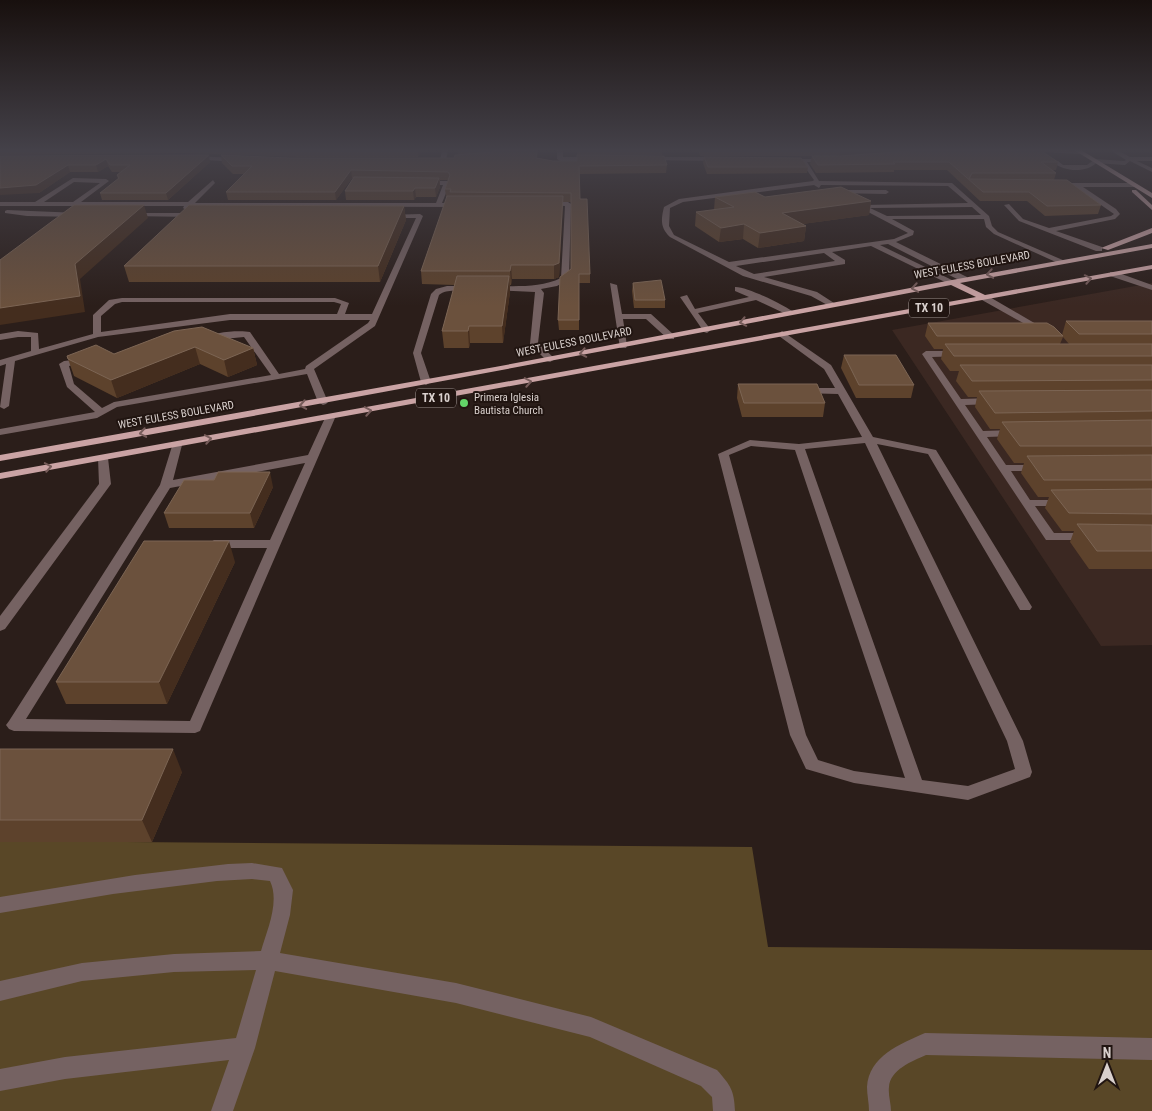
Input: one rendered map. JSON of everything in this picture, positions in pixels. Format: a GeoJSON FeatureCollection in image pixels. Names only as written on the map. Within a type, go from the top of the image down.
{"type":"FeatureCollection","features":[{"type":"Feature","properties":{"kind":"main road"},"geometry":{"type":"LineString","coordinates":[[1061,262],[1146,234],[1152,230]]}},
{"type":"Feature","properties":{"kind":"main road","name":"WEST EULESS BOULEVARD"},"geometry":{"type":"LineString","coordinates":[[0,458],[324,402],[671,337],[964,279],[1152,246]]}},
{"type":"Feature","properties":{"kind":"main road","name":"TX 10"},"geometry":{"type":"LineString","coordinates":[[0,476],[641,362],[1152,266]]}},
{"type":"Feature","properties":{"kind":"main road"},"geometry":{"type":"LineString","coordinates":[[1128,271],[1152,271]]}},
{"type":"Feature","properties":{"kind":"main road"},"geometry":{"type":"LineString","coordinates":[[952,282],[985,298]]}},
{"type":"Feature","properties":{"kind":"main road"},"geometry":{"type":"LineString","coordinates":[[782,334],[773,325],[791,313]]}},
{"type":"Feature","properties":{"kind":"street"},"geometry":{"type":"LineString","coordinates":[[179,215],[192,202]]}},
{"type":"Feature","properties":{"kind":"street"},"geometry":{"type":"LineString","coordinates":[[677,202],[667,207],[666,232],[727,265],[752,276],[814,294],[831,305]]}},
{"type":"Feature","properties":{"kind":"street"},"geometry":{"type":"LineString","coordinates":[[727,265],[888,242],[906,238],[910,234],[911,231],[853,202]]}},
{"type":"Feature","properties":{"kind":"street"},"geometry":{"type":"LineString","coordinates":[[970,202],[987,217],[989,227],[996,233],[1061,262]]}},
{"type":"Feature","properties":{"kind":"street"},"geometry":{"type":"LineString","coordinates":[[1049,230],[1113,218],[1116,214],[1114,210],[1102,202]]}},
{"type":"Feature","properties":{"kind":"street"},"geometry":{"type":"LineString","coordinates":[[0,204],[472,205]]}},
{"type":"Feature","properties":{"kind":"street"},"geometry":{"type":"LineString","coordinates":[[426,382],[417,352],[435,294],[438,291],[446,288],[532,288],[554,284],[565,279],[568,204],[539,204]]}},
{"type":"Feature","properties":{"kind":"street"},"geometry":{"type":"LineString","coordinates":[[862,206],[974,205]]}},
{"type":"Feature","properties":{"kind":"street"},"geometry":{"type":"LineString","coordinates":[[1007,205],[1021,220],[1099,249]]}},
{"type":"Feature","properties":{"kind":"street"},"geometry":{"type":"LineString","coordinates":[[0,212],[84,215]]}},
{"type":"Feature","properties":{"kind":"street"},"geometry":{"type":"LineString","coordinates":[[122,215],[198,215]]}},
{"type":"Feature","properties":{"kind":"street"},"geometry":{"type":"LineString","coordinates":[[324,402],[309,368],[372,324],[420,216],[381,216]]}},
{"type":"Feature","properties":{"kind":"street"},"geometry":{"type":"LineString","coordinates":[[885,217],[987,217]]}},
{"type":"Feature","properties":{"kind":"street"},"geometry":{"type":"LineString","coordinates":[[888,242],[964,279]]}},
{"type":"Feature","properties":{"kind":"street"},"geometry":{"type":"LineString","coordinates":[[872,244],[952,282]]}},
{"type":"Feature","properties":{"kind":"street"},"geometry":{"type":"LineString","coordinates":[[752,276],[842,261],[825,251]]}},
{"type":"Feature","properties":{"kind":"street"},"geometry":{"type":"LineString","coordinates":[[809,253],[828,264]]}},
{"type":"Feature","properties":{"kind":"street"},"geometry":{"type":"LineString","coordinates":[[896,256],[912,254]]}},
{"type":"Feature","properties":{"kind":"street"},"geometry":{"type":"LineString","coordinates":[[908,262],[924,259]]}},
{"type":"Feature","properties":{"kind":"street"},"geometry":{"type":"LineString","coordinates":[[1113,274],[1152,288]]}},
{"type":"Feature","properties":{"kind":"street"},"geometry":{"type":"LineString","coordinates":[[613,285],[623,346]]}},
{"type":"Feature","properties":{"kind":"street"},"geometry":{"type":"LineString","coordinates":[[532,288],[540,293],[534,344],[550,359]]}},
{"type":"Feature","properties":{"kind":"street"},"geometry":{"type":"LineString","coordinates":[[738,290],[759,297],[791,313]]}},
{"type":"Feature","properties":{"kind":"street"},"geometry":{"type":"LineString","coordinates":[[684,297],[707,330]]}},
{"type":"Feature","properties":{"kind":"street"},"geometry":{"type":"LineString","coordinates":[[693,312],[759,297]]}},
{"type":"Feature","properties":{"kind":"street"},"geometry":{"type":"LineString","coordinates":[[985,298],[1054,336]]}},
{"type":"Feature","properties":{"kind":"street"},"geometry":{"type":"LineString","coordinates":[[98,335],[97,315],[112,302],[122,300],[335,300],[345,303],[340,317]]}},
{"type":"Feature","properties":{"kind":"street"},"geometry":{"type":"LineString","coordinates":[[618,317],[648,316],[671,337]]}},
{"type":"Feature","properties":{"kind":"street"},"geometry":{"type":"LineString","coordinates":[[0,363],[98,335],[230,317],[375,317]]}},
{"type":"Feature","properties":{"kind":"street"},"geometry":{"type":"LineString","coordinates":[[0,337],[18,334],[35,335],[34,354]]}},
{"type":"Feature","properties":{"kind":"street"},"geometry":{"type":"LineString","coordinates":[[196,341],[233,334],[246,334],[277,377]]}},
{"type":"Feature","properties":{"kind":"street"},"geometry":{"type":"LineString","coordinates":[[782,334],[828,367],[869,439],[1015,741],[1024,772],[968,793],[854,777],[812,765],[798,736],[723,454],[750,443],[799,448],[869,439],[932,452],[1025,607]]}},
{"type":"Feature","properties":{"kind":"street"},"geometry":{"type":"LineString","coordinates":[[974,354],[926,354],[945,376],[958,402],[1050,537],[1096,537]]}},
{"type":"Feature","properties":{"kind":"street"},"geometry":{"type":"LineString","coordinates":[[92,359],[64,364],[70,385],[96,409],[104,410]]}},
{"type":"Feature","properties":{"kind":"street"},"geometry":{"type":"LineString","coordinates":[[4,406],[11,361]]}},
{"type":"Feature","properties":{"kind":"street"},"geometry":{"type":"LineString","coordinates":[[0,432],[97,415],[114,405],[311,371]]}},
{"type":"Feature","properties":{"kind":"street"},"geometry":{"type":"LineString","coordinates":[[791,391],[840,391]]}},
{"type":"Feature","properties":{"kind":"street"},"geometry":{"type":"LineString","coordinates":[[958,402],[1006,401]]}},
{"type":"Feature","properties":{"kind":"street"},"geometry":{"type":"LineString","coordinates":[[177,445],[166,485],[134,544],[14,725],[195,727],[330,418]]}},
{"type":"Feature","properties":{"kind":"street"},"geometry":{"type":"LineString","coordinates":[[980,434],[1027,433]]}},
{"type":"Feature","properties":{"kind":"street"},"geometry":{"type":"LineString","coordinates":[[799,448],[916,786]]}},
{"type":"Feature","properties":{"kind":"street"},"geometry":{"type":"LineString","coordinates":[[0,626],[105,484],[103,458]]}},
{"type":"Feature","properties":{"kind":"street"},"geometry":{"type":"LineString","coordinates":[[166,485],[312,458]]}},
{"type":"Feature","properties":{"kind":"street"},"geometry":{"type":"LineString","coordinates":[[1003,468],[1052,468]]}},
{"type":"Feature","properties":{"kind":"street"},"geometry":{"type":"LineString","coordinates":[[1026,503],[1075,502]]}},
{"type":"Feature","properties":{"kind":"street"},"geometry":{"type":"LineString","coordinates":[[197,544],[274,544]]}},
{"type":"Feature","properties":{"kind":"street"},"geometry":{"type":"LineString","coordinates":[[0,905],[105,886],[229,872],[261,871],[276,874],[284,890],[281,915],[244,1048],[222,1111]]}},
{"type":"Feature","properties":{"kind":"street"},"geometry":{"type":"LineString","coordinates":[[0,991],[82,972],[174,963],[268,960],[456,993],[591,1027],[709,1078],[723,1093],[724,1111]]}},
{"type":"Feature","properties":{"kind":"street"},"geometry":{"type":"LineString","coordinates":[[880,1111],[878,1085],[886,1066],[905,1053],[925,1044],[1152,1049]]}},
{"type":"Feature","properties":{"kind":"street"},"geometry":{"type":"LineString","coordinates":[[0,1080],[65,1068],[244,1048]]}},
{"type":"Feature","properties":{"kind":"shaded area"},"geometry":{"type":"Polygon","coordinates":[[[1152,283],[1152,645],[1101,646],[892,330],[1152,283]]]}},
{"type":"Feature","properties":{"kind":"shaded area"},"geometry":{"type":"Polygon","coordinates":[[[0,841],[752,847],[768,947],[1152,950],[1152,1111],[0,1111],[0,841]]]}},
{"type":"Feature","properties":{"kind":"building"},"geometry":{"type":"Polygon","coordinates":[[[445,202],[563,202],[559,263],[554,265],[511,265],[510,271],[421,271],[445,202]]]}},
{"type":"Feature","properties":{"kind":"building"},"geometry":{"type":"Polygon","coordinates":[[[571,202],[587,202],[590,274],[579,274],[579,320],[558,320],[560,277],[571,269],[571,202]]]}},
{"type":"Feature","properties":{"kind":"building"},"geometry":{"type":"Polygon","coordinates":[[[724,202],[865,202],[782,213],[806,226],[760,233],[744,224],[721,228],[696,212],[734,207],[724,202]]]}},
{"type":"Feature","properties":{"kind":"building"},"geometry":{"type":"Polygon","coordinates":[[[1042,202],[1097,202],[1101,205],[1047,206],[1042,202]]]}},
{"type":"Feature","properties":{"kind":"building"},"geometry":{"type":"Polygon","coordinates":[[[74,205],[144,205],[75,264],[80,296],[0,308],[0,260],[74,205]]]}},
{"type":"Feature","properties":{"kind":"building"},"geometry":{"type":"Polygon","coordinates":[[[189,205],[404,206],[378,266],[124,266],[189,205]]]}},
{"type":"Feature","properties":{"kind":"building"},"geometry":{"type":"Polygon","coordinates":[[[457,276],[509,276],[502,326],[469,326],[468,331],[442,331],[457,276]]]}},
{"type":"Feature","properties":{"kind":"building"},"geometry":{"type":"Polygon","coordinates":[[[661,280],[665,300],[635,300],[633,283],[661,280]]]}},
{"type":"Feature","properties":{"kind":"building"},"geometry":{"type":"Polygon","coordinates":[[[1066,321],[1152,321],[1152,334],[1079,334],[1066,321]]]}},
{"type":"Feature","properties":{"kind":"building"},"geometry":{"type":"Polygon","coordinates":[[[928,323],[1047,323],[1063,336],[937,336],[928,323]]]}},
{"type":"Feature","properties":{"kind":"building"},"geometry":{"type":"Polygon","coordinates":[[[202,327],[253,348],[224,360],[195,347],[111,380],[68,359],[67,356],[96,345],[114,354],[174,331],[202,327]]]}},
{"type":"Feature","properties":{"kind":"building"},"geometry":{"type":"Polygon","coordinates":[[[945,344],[1152,344],[1152,356],[954,356],[945,344]]]}},
{"type":"Feature","properties":{"kind":"building"},"geometry":{"type":"Polygon","coordinates":[[[844,355],[896,355],[914,385],[859,385],[844,355]]]}},
{"type":"Feature","properties":{"kind":"building"},"geometry":{"type":"Polygon","coordinates":[[[960,365],[1152,365],[1152,380],[972,381],[960,365]]]}},
{"type":"Feature","properties":{"kind":"building"},"geometry":{"type":"Polygon","coordinates":[[[738,384],[817,384],[825,403],[744,403],[738,384]]]}},
{"type":"Feature","properties":{"kind":"building"},"geometry":{"type":"Polygon","coordinates":[[[1152,390],[1152,411],[995,413],[979,391],[1152,390]]]}},
{"type":"Feature","properties":{"kind":"building"},"geometry":{"type":"Polygon","coordinates":[[[1152,420],[1152,446],[1020,446],[1002,422],[1152,420]]]}},
{"type":"Feature","properties":{"kind":"building"},"geometry":{"type":"Polygon","coordinates":[[[1152,455],[1152,480],[1044,480],[1027,456],[1152,455]]]}},
{"type":"Feature","properties":{"kind":"building"},"geometry":{"type":"Polygon","coordinates":[[[218,472],[270,472],[250,513],[164,513],[184,480],[214,480],[218,472]]]}},
{"type":"Feature","properties":{"kind":"building"},"geometry":{"type":"Polygon","coordinates":[[[1152,489],[1152,514],[1069,513],[1051,490],[1152,489]]]}},
{"type":"Feature","properties":{"kind":"building"},"geometry":{"type":"Polygon","coordinates":[[[1077,524],[1152,525],[1152,551],[1097,551],[1077,524]]]}},
{"type":"Feature","properties":{"kind":"building"},"geometry":{"type":"Polygon","coordinates":[[[144,541],[229,541],[159,682],[56,682],[144,541]]]}},
{"type":"Feature","properties":{"kind":"building"},"geometry":{"type":"Polygon","coordinates":[[[0,749],[173,749],[142,820],[0,820],[0,749]]]}},
{"type":"Feature","properties":{"kind":"place","name":"Primera Iglesia Bautista Church"},"geometry":{"type":"Point","coordinates":[464,403]}}]}
